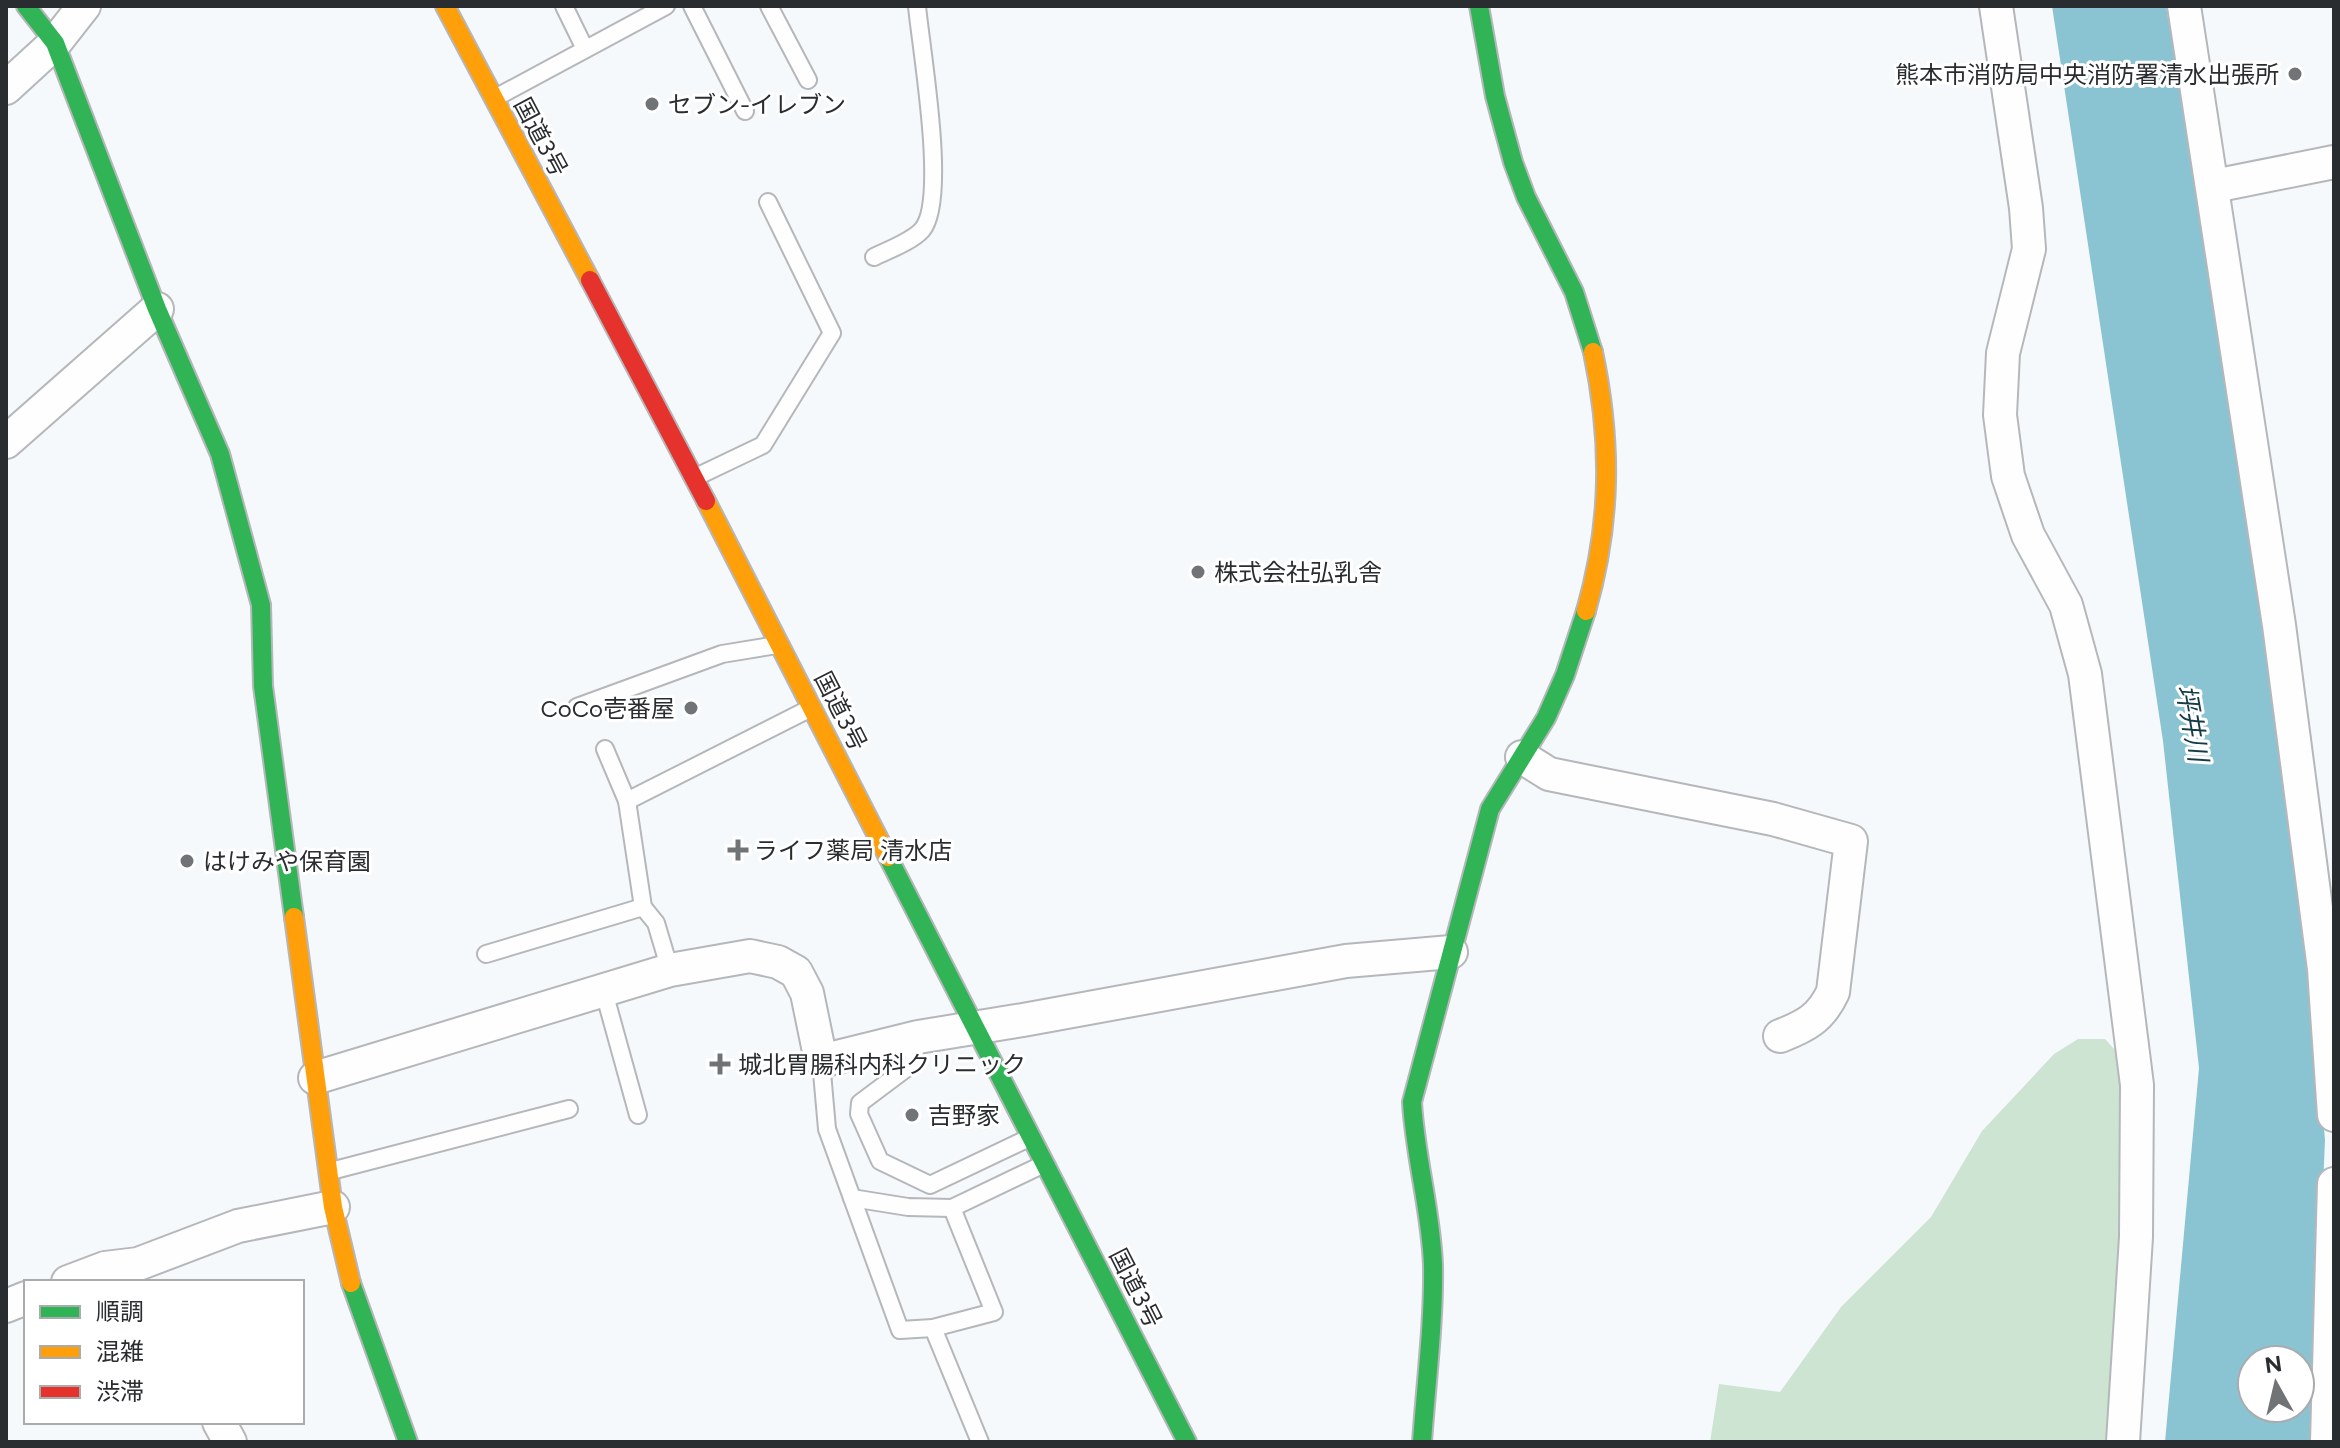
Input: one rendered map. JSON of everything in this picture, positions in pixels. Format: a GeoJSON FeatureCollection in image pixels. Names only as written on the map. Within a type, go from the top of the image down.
{"type":"FeatureCollection","features":[{"type":"Feature","properties":{"kind":"main road"},"geometry":{"type":"LineString","coordinates":[[26,6],[55,43],[157,309],[220,454],[261,605],[263,686],[333,1207],[356,1303],[408,1442]]}},
{"type":"Feature","properties":{"kind":"main road","name":"国道3号"},"geometry":{"type":"LineString","coordinates":[[445,6],[780,644],[1187,1442]]}},
{"type":"Feature","properties":{"kind":"main road"},"geometry":{"type":"LineString","coordinates":[[1422,1442],[1433,1268],[1430,1218],[1415,1151],[1412,1102],[1490,809],[1498,789],[1522,757],[1554,702],[1601,557],[1608,449],[1589,340],[1575,295],[1521,185],[1504,126],[1479,6]]}},
{"type":"Feature","properties":{"kind":"street"},"geometry":{"type":"LineString","coordinates":[[6,88],[55,43],[84,6]]}},
{"type":"Feature","properties":{"kind":"street"},"geometry":{"type":"LineString","coordinates":[[1996,6],[2026,208],[2029,249],[2003,353],[2000,415],[2008,476],[2028,535],[2066,605],[2085,674],[2137,1085],[2136,1237],[2123,1442]]}},
{"type":"Feature","properties":{"kind":"street"},"geometry":{"type":"LineString","coordinates":[[2184,6],[2279,625],[2324,969],[2334,1115]]}},
{"type":"Feature","properties":{"kind":"street"},"geometry":{"type":"LineString","coordinates":[[2214,186],[2334,162]]}},
{"type":"Feature","properties":{"kind":"street"},"geometry":{"type":"LineString","coordinates":[[6,442],[157,309]]}},
{"type":"Feature","properties":{"kind":"street"},"geometry":{"type":"LineString","coordinates":[[1522,757],[1549,774],[1759,816],[1851,841],[1833,992],[1825,1009],[1811,1024],[1780,1036]]}},
{"type":"Feature","properties":{"kind":"street"},"geometry":{"type":"LineString","coordinates":[[315,1078],[670,970],[750,956],[778,962],[796,972],[807,993],[821,1061],[918,1037],[1346,961],[1451,952]]}},
{"type":"Feature","properties":{"kind":"street"},"geometry":{"type":"LineString","coordinates":[[2327,1442],[2334,1184]]}},
{"type":"Feature","properties":{"kind":"street"},"geometry":{"type":"LineString","coordinates":[[73,1280],[105,1268],[142,1273],[238,1226],[333,1207]]}},
{"type":"Feature","properties":{"kind":"street"},"geometry":{"type":"LineString","coordinates":[[220,1424],[230,1442]]}},
{"type":"Feature","properties":{"kind":"lane"},"geometry":{"type":"LineString","coordinates":[[564,6],[585,49]]}},
{"type":"Feature","properties":{"kind":"lane"},"geometry":{"type":"LineString","coordinates":[[494,99],[666,6]]}},
{"type":"Feature","properties":{"kind":"lane"},"geometry":{"type":"LineString","coordinates":[[692,6],[745,111]]}},
{"type":"Feature","properties":{"kind":"lane"},"geometry":{"type":"LineString","coordinates":[[769,6],[808,80]]}},
{"type":"Feature","properties":{"kind":"lane"},"geometry":{"type":"LineString","coordinates":[[874,257],[920,232],[930,217],[935,185],[917,6]]}},
{"type":"Feature","properties":{"kind":"lane"},"geometry":{"type":"LineString","coordinates":[[694,478],[763,445],[832,333],[768,202]]}},
{"type":"Feature","properties":{"kind":"lane"},"geometry":{"type":"LineString","coordinates":[[577,707],[722,654],[780,644]]}},
{"type":"Feature","properties":{"kind":"lane"},"geometry":{"type":"LineString","coordinates":[[627,801],[812,707]]}},
{"type":"Feature","properties":{"kind":"lane"},"geometry":{"type":"LineString","coordinates":[[605,749],[627,801],[643,907],[656,923],[670,970]]}},
{"type":"Feature","properties":{"kind":"lane"},"geometry":{"type":"LineString","coordinates":[[486,954],[643,907]]}},
{"type":"Feature","properties":{"kind":"lane"},"geometry":{"type":"LineString","coordinates":[[604,992],[638,1115]]}},
{"type":"Feature","properties":{"kind":"lane"},"geometry":{"type":"LineString","coordinates":[[918,1037],[912,1064],[860,1103],[859,1114],[880,1161],[930,1185],[1032,1137]]}},
{"type":"Feature","properties":{"kind":"lane"},"geometry":{"type":"LineString","coordinates":[[821,1061],[827,1129],[900,1330],[933,1328],[994,1312],[952,1208]]}},
{"type":"Feature","properties":{"kind":"lane"},"geometry":{"type":"LineString","coordinates":[[328,1172],[569,1109]]}},
{"type":"Feature","properties":{"kind":"lane"},"geometry":{"type":"LineString","coordinates":[[852,1198],[908,1207],[952,1208],[1045,1163]]}},
{"type":"Feature","properties":{"kind":"lane"},"geometry":{"type":"LineString","coordinates":[[933,1328],[980,1442]]}},
{"type":"Feature","properties":{"kind":"green space"},"geometry":{"type":"Polygon","coordinates":[[[2078,1039],[2105,1039],[2117,1052],[2122,1098],[2113,1442],[1710,1442],[1719,1384],[1780,1392],[1841,1307],[1931,1217],[1982,1131],[2054,1054],[2078,1039]]]}},
{"type":"Feature","properties":{"kind":"water","name":"坪井川"},"geometry":{"type":"Polygon","coordinates":[[[2052,6],[2166,6],[2228,376],[2310,968],[2325,1140],[2316,1349],[2316,1344],[2236,1344],[2236,1424],[2313,1424],[2312,1442],[2165,1442],[2199,1068],[2163,741],[2052,6]]]}},
{"type":"Feature","properties":{"kind":"traffic: fast"},"geometry":{"type":"LineString","coordinates":[[26,6],[55,43],[157,309],[220,454],[261,605],[263,686],[294,917]]}},
{"type":"Feature","properties":{"kind":"traffic: fast"},"geometry":{"type":"LineString","coordinates":[[1479,6],[1495,96],[1513,162],[1526,197],[1574,292],[1593,352]]}},
{"type":"Feature","properties":{"kind":"traffic: fast"},"geometry":{"type":"LineString","coordinates":[[1422,1442],[1433,1265],[1412,1102],[1490,809],[1546,718],[1565,675],[1586,611]]}},
{"type":"Feature","properties":{"kind":"traffic: fast"},"geometry":{"type":"LineString","coordinates":[[888,857],[1187,1442]]}},
{"type":"Feature","properties":{"kind":"traffic: fast"},"geometry":{"type":"LineString","coordinates":[[351,1283],[408,1442]]}},
{"type":"Feature","properties":{"kind":"traffic: slow"},"geometry":{"type":"LineString","coordinates":[[445,6],[590,280]]}},
{"type":"Feature","properties":{"kind":"traffic: slow"},"geometry":{"type":"LineString","coordinates":[[1586,611],[1600,546],[1606,483],[1603,418],[1593,352]]}},
{"type":"Feature","properties":{"kind":"traffic: slow"},"geometry":{"type":"LineString","coordinates":[[706,501],[888,857]]}},
{"type":"Feature","properties":{"kind":"traffic: slow"},"geometry":{"type":"LineString","coordinates":[[294,917],[333,1207],[351,1283]]}},
{"type":"Feature","properties":{"kind":"traffic: jam"},"geometry":{"type":"LineString","coordinates":[[590,280],[706,501]]}},
{"type":"Feature","properties":{"kind":"place","name":"熊本市消防局中央消防署清水出張所"},"geometry":{"type":"Point","coordinates":[2295,74]}},
{"type":"Feature","properties":{"kind":"place","name":"セブン-イレブン"},"geometry":{"type":"Point","coordinates":[652,104]}},
{"type":"Feature","properties":{"kind":"place","name":"株式会社弘乳舎"},"geometry":{"type":"Point","coordinates":[1198,572]}},
{"type":"Feature","properties":{"kind":"place","name":"CoCo壱番屋"},"geometry":{"type":"Point","coordinates":[691,708]}},
{"type":"Feature","properties":{"kind":"place","name":"ライフ薬局 清水店"},"geometry":{"type":"Point","coordinates":[738,850]}},
{"type":"Feature","properties":{"kind":"place","name":"はけみや保育園"},"geometry":{"type":"Point","coordinates":[187,861]}},
{"type":"Feature","properties":{"kind":"place","name":"城北胃腸科内科クリニック"},"geometry":{"type":"Point","coordinates":[720,1064]}},
{"type":"Feature","properties":{"kind":"place","name":"吉野家"},"geometry":{"type":"Point","coordinates":[912,1115]}}]}
